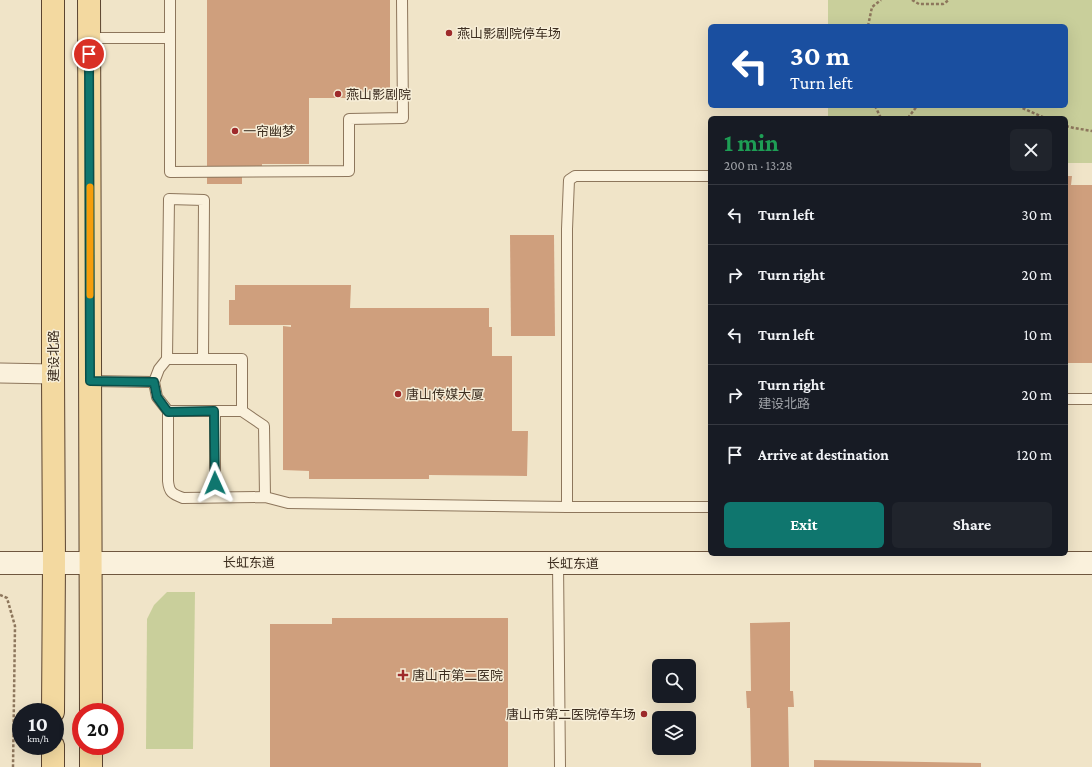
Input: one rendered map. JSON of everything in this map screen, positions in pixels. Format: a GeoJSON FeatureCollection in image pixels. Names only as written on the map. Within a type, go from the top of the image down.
{"type":"FeatureCollection","features":[{"type":"Feature","properties":{"kind":"main road","name":"建设北路"},"geometry":{"type":"LineString","coordinates":[[53,0],[53,703]]}},
{"type":"Feature","properties":{"kind":"main road"},"geometry":{"type":"LineString","coordinates":[[89,0],[92,562],[91,703]]}},
{"type":"Feature","properties":{"kind":"main road"},"geometry":{"type":"LineString","coordinates":[[53,755],[53,767]]}},
{"type":"Feature","properties":{"kind":"main road"},"geometry":{"type":"LineString","coordinates":[[91,755],[91,767]]}},
{"type":"Feature","properties":{"kind":"street"},"geometry":{"type":"LineString","coordinates":[[0,373],[53,374]]}},
{"type":"Feature","properties":{"kind":"street","name":"长虹东道"},"geometry":{"type":"LineString","coordinates":[[0,562],[558,563],[966,558],[1092,563]]}},
{"type":"Feature","properties":{"kind":"lane"},"geometry":{"type":"LineString","coordinates":[[170,0],[170,172],[349,171],[349,119],[403,118],[402,0]]}},
{"type":"Feature","properties":{"kind":"lane"},"geometry":{"type":"LineString","coordinates":[[89,38],[170,38]]}},
{"type":"Feature","properties":{"kind":"lane"},"geometry":{"type":"LineString","coordinates":[[567,507],[567,229],[569,180],[575,176],[708,176]]}},
{"type":"Feature","properties":{"kind":"lane"},"geometry":{"type":"LineString","coordinates":[[203,359],[204,200],[169,199],[167,359],[159,368],[154,382],[157,397],[168,412],[168,481],[169,489],[174,495],[183,498],[265,497],[288,503],[567,507],[708,506]]}},
{"type":"Feature","properties":{"kind":"lane"},"geometry":{"type":"LineString","coordinates":[[167,359],[242,360],[242,411]]}},
{"type":"Feature","properties":{"kind":"lane"},"geometry":{"type":"LineString","coordinates":[[90,381],[154,382]]}},
{"type":"Feature","properties":{"kind":"lane"},"geometry":{"type":"LineString","coordinates":[[1068,399],[1092,399]]}},
{"type":"Feature","properties":{"kind":"lane"},"geometry":{"type":"LineString","coordinates":[[214,411],[216,497]]}},
{"type":"Feature","properties":{"kind":"lane"},"geometry":{"type":"LineString","coordinates":[[168,412],[242,411],[264,426],[265,497]]}},
{"type":"Feature","properties":{"kind":"lane"},"geometry":{"type":"LineString","coordinates":[[558,563],[560,767]]}},
{"type":"Feature","properties":{"kind":"path"},"geometry":{"type":"LineString","coordinates":[[868,24],[872,7],[880,0]]}},
{"type":"Feature","properties":{"kind":"path"},"geometry":{"type":"LineString","coordinates":[[912,0],[919,4],[943,4],[949,0]]}},
{"type":"Feature","properties":{"kind":"path"},"geometry":{"type":"LineString","coordinates":[[1022,108],[1040,116]]}},
{"type":"Feature","properties":{"kind":"path"},"geometry":{"type":"LineString","coordinates":[[1068,126],[1092,131]]}},
{"type":"Feature","properties":{"kind":"path"},"geometry":{"type":"LineString","coordinates":[[0,594],[7,598],[15,626],[12,767]]}},
{"type":"Feature","properties":{"kind":"green space"},"geometry":{"type":"Polygon","coordinates":[[[828,0],[1092,0],[1092,163],[1068,163],[1068,116],[828,116],[828,108],[1068,108],[1068,24],[828,24],[828,0]]]}},
{"type":"Feature","properties":{"kind":"green space"},"geometry":{"type":"Polygon","coordinates":[[[167,592],[195,592],[193,749],[146,749],[147,619],[154,605],[167,592]]]}},
{"type":"Feature","properties":{"kind":"building","name":"燕山影剧院"},"geometry":{"type":"Polygon","coordinates":[[[207,0],[390,0],[390,92],[352,92],[352,98],[309,98],[309,164],[262,164],[262,167],[242,166],[242,184],[207,184],[207,0]]]}},
{"type":"Feature","properties":{"kind":"building"},"geometry":{"type":"Polygon","coordinates":[[[1068,176],[1072,176],[1071,185],[1092,185],[1092,363],[1068,363],[1068,176]]]}},
{"type":"Feature","properties":{"kind":"building"},"geometry":{"type":"Polygon","coordinates":[[[510,235],[554,235],[555,336],[511,336],[510,235]]]}},
{"type":"Feature","properties":{"kind":"building","name":"唐山传媒大厦"},"geometry":{"type":"Polygon","coordinates":[[[235,285],[351,285],[350,308],[489,308],[489,327],[492,327],[492,356],[512,356],[512,431],[528,431],[527,476],[429,475],[429,479],[309,479],[309,471],[283,470],[283,326],[291,327],[291,325],[229,325],[229,300],[235,300],[235,285]]]}},
{"type":"Feature","properties":{"kind":"building"},"geometry":{"type":"Polygon","coordinates":[[[332,618],[508,618],[508,767],[270,767],[270,624],[332,624],[332,618]]]}},
{"type":"Feature","properties":{"kind":"building"},"geometry":{"type":"Polygon","coordinates":[[[790,622],[790,691],[793,691],[794,707],[788,707],[789,767],[751,767],[750,708],[747,708],[746,691],[751,691],[750,623],[790,622]]]}},
{"type":"Feature","properties":{"kind":"building"},"geometry":{"type":"Polygon","coordinates":[[[814,760],[981,763],[981,767],[814,767],[814,760]]]}},
{"type":"Feature","properties":{"kind":"slow traffic"},"geometry":{"type":"LineString","coordinates":[[90,187],[90,295]]}},
{"type":"Feature","properties":{"kind":"place","name":"燕山影剧院停车场"},"geometry":{"type":"Point","coordinates":[449,33]}},
{"type":"Feature","properties":{"kind":"place","name":"燕山影剧院"},"geometry":{"type":"Point","coordinates":[338,94]}},
{"type":"Feature","properties":{"kind":"place","name":"一帘幽梦"},"geometry":{"type":"Point","coordinates":[235,131]}},
{"type":"Feature","properties":{"kind":"place","name":"唐山传媒大厦"},"geometry":{"type":"Point","coordinates":[398,394]}},
{"type":"Feature","properties":{"kind":"place","name":"唐山市第二医院"},"geometry":{"type":"Point","coordinates":[403,675]}},
{"type":"Feature","properties":{"kind":"place","name":"唐山市第二医院停车场"},"geometry":{"type":"Point","coordinates":[644,714]}},
{"type":"Feature","properties":{"kind":"route"},"geometry":{"type":"LineString","coordinates":[[89,54],[90,381],[154,382],[157,397],[168,412],[214,411],[215,483]]}}]}
